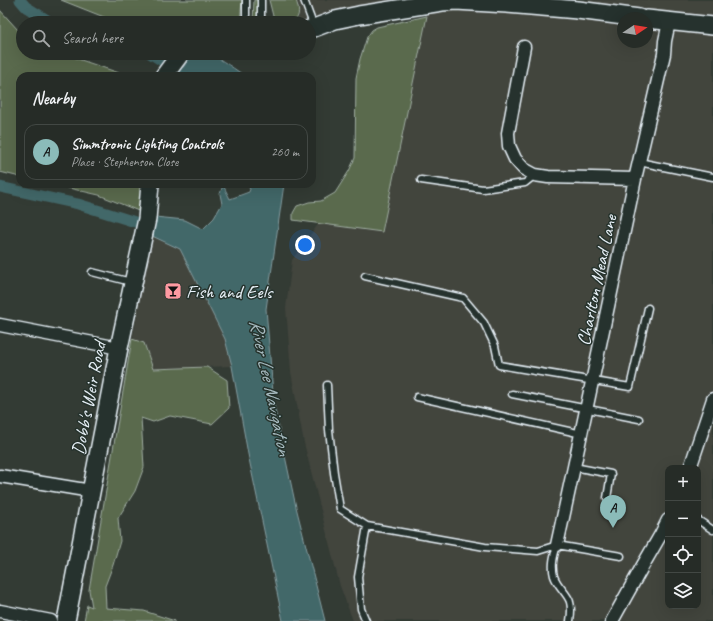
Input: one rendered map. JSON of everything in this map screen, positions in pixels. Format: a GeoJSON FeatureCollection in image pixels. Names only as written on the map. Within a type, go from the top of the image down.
{"type":"FeatureCollection","features":[{"type":"Feature","properties":{"kind":"street"},"geometry":{"type":"LineString","coordinates":[[316,27],[336,20],[434,1],[460,0],[578,10],[617,15]]}},
{"type":"Feature","properties":{"kind":"street"},"geometry":{"type":"LineString","coordinates":[[653,20],[713,26]]}},
{"type":"Feature","properties":{"kind":"street","name":"Charlton Mead Lane"},"geometry":{"type":"LineString","coordinates":[[557,545],[582,434],[635,179],[664,54],[669,22]]}},
{"type":"Feature","properties":{"kind":"street"},"geometry":{"type":"LineString","coordinates":[[524,47],[508,133],[509,146],[515,159],[524,169],[535,175],[548,177],[635,179]]}},
{"type":"Feature","properties":{"kind":"street"},"geometry":{"type":"LineString","coordinates":[[167,72],[176,60]]}},
{"type":"Feature","properties":{"kind":"street","name":"Dobb's Weir Road"},"geometry":{"type":"LineString","coordinates":[[66,621],[119,348],[142,241],[147,215],[150,188]]}},
{"type":"Feature","properties":{"kind":"street"},"geometry":{"type":"LineString","coordinates":[[0,325],[119,348]]}},
{"type":"Feature","properties":{"kind":"street"},"geometry":{"type":"LineString","coordinates":[[691,465],[713,399]]}},
{"type":"Feature","properties":{"kind":"street"},"geometry":{"type":"LineString","coordinates":[[0,476],[91,491]]}},
{"type":"Feature","properties":{"kind":"street"},"geometry":{"type":"LineString","coordinates":[[612,621],[665,526]]}},
{"type":"Feature","properties":{"kind":"street"},"geometry":{"type":"LineString","coordinates":[[0,612],[51,621]]}},
{"type":"Feature","properties":{"kind":"lane"},"geometry":{"type":"LineString","coordinates":[[246,0],[246,16]]}},
{"type":"Feature","properties":{"kind":"lane"},"geometry":{"type":"LineString","coordinates":[[261,0],[261,16]]}},
{"type":"Feature","properties":{"kind":"lane"},"geometry":{"type":"LineString","coordinates":[[304,0],[309,16]]}},
{"type":"Feature","properties":{"kind":"lane"},"geometry":{"type":"LineString","coordinates":[[639,162],[713,176]]}},
{"type":"Feature","properties":{"kind":"lane"},"geometry":{"type":"LineString","coordinates":[[421,180],[483,188],[525,183],[535,175]]}},
{"type":"Feature","properties":{"kind":"lane"},"geometry":{"type":"LineString","coordinates":[[92,272],[133,282]]}},
{"type":"Feature","properties":{"kind":"lane"},"geometry":{"type":"LineString","coordinates":[[365,276],[463,298],[484,323],[495,346],[499,365],[630,387],[648,308]]}},
{"type":"Feature","properties":{"kind":"lane"},"geometry":{"type":"LineString","coordinates":[[327,385],[328,430],[340,509],[368,526],[485,547],[538,550],[557,545],[621,556]]}},
{"type":"Feature","properties":{"kind":"lane"},"geometry":{"type":"LineString","coordinates":[[512,394],[639,419]]}},
{"type":"Feature","properties":{"kind":"lane"},"geometry":{"type":"LineString","coordinates":[[417,397],[582,434]]}},
{"type":"Feature","properties":{"kind":"lane"},"geometry":{"type":"LineString","coordinates":[[574,467],[611,474],[607,498]]}},
{"type":"Feature","properties":{"kind":"lane"},"geometry":{"type":"LineString","coordinates":[[701,522],[713,530]]}},
{"type":"Feature","properties":{"kind":"lane"},"geometry":{"type":"LineString","coordinates":[[366,621],[361,609],[358,577],[368,526]]}},
{"type":"Feature","properties":{"kind":"lane"},"geometry":{"type":"LineString","coordinates":[[557,545],[552,565],[554,577],[570,601],[572,610],[570,621]]}},
{"type":"Feature","properties":{"kind":"shaded area"},"geometry":{"type":"Polygon","coordinates":[[[296,0],[713,0],[713,621],[353,621],[340,586],[304,443],[291,372],[286,308],[292,260],[319,223],[382,232],[430,1],[316,19],[316,16],[298,16],[299,10],[296,0]]]}},
{"type":"Feature","properties":{"kind":"shaded area"},"geometry":{"type":"Polygon","coordinates":[[[150,235],[180,249],[225,339],[232,366],[153,369],[144,343],[132,339],[150,235]]]}},
{"type":"Feature","properties":{"kind":"green space"},"geometry":{"type":"Polygon","coordinates":[[[61,0],[242,0],[241,16],[101,16],[61,0]]]}},
{"type":"Feature","properties":{"kind":"green space"},"geometry":{"type":"Polygon","coordinates":[[[254,0],[259,0],[258,16],[253,16],[254,0]]]}},
{"type":"Feature","properties":{"kind":"green space"},"geometry":{"type":"Polygon","coordinates":[[[269,0],[296,0],[299,12],[298,16],[273,16],[269,0]]]}},
{"type":"Feature","properties":{"kind":"green space"},"geometry":{"type":"Polygon","coordinates":[[[0,10],[16,28],[16,60],[81,60],[116,72],[16,72],[16,176],[0,172],[0,10]]]}},
{"type":"Feature","properties":{"kind":"green space"},"geometry":{"type":"Polygon","coordinates":[[[427,16],[382,232],[293,220],[293,213],[297,206],[309,202],[321,201],[335,193],[349,171],[355,158],[356,78],[367,37],[372,30],[377,27],[427,16]]]}},
{"type":"Feature","properties":{"kind":"green space"},"geometry":{"type":"Polygon","coordinates":[[[68,188],[142,188],[141,212],[99,195],[68,188]]]}},
{"type":"Feature","properties":{"kind":"green space"},"geometry":{"type":"Polygon","coordinates":[[[132,339],[144,343],[153,369],[207,367],[227,380],[229,408],[212,424],[170,416],[153,422],[141,418],[144,467],[135,491],[118,518],[120,541],[105,586],[106,608],[144,611],[175,621],[84,621],[87,605],[92,607],[89,590],[132,339]]]}},
{"type":"Feature","properties":{"kind":"water"},"geometry":{"type":"Polygon","coordinates":[[[188,60],[221,60],[239,72],[180,72],[188,60]]]}},
{"type":"Feature","properties":{"kind":"water"},"geometry":{"type":"Polygon","coordinates":[[[222,188],[224,188],[230,199],[249,192],[249,188],[283,188],[266,309],[274,405],[296,507],[325,621],[283,621],[248,454],[232,366],[225,339],[180,249],[150,235],[155,217],[185,220],[203,229],[214,218],[222,204],[220,194],[222,188]]]}},
{"type":"Feature","properties":{"kind":"waterway"},"geometry":{"type":"LineString","coordinates":[[20,0],[26,7],[41,16]]}},
{"type":"Feature","properties":{"kind":"waterway"},"geometry":{"type":"LineString","coordinates":[[161,60],[180,72]]}},
{"type":"Feature","properties":{"kind":"waterway","name":"River Lee Navigation"},"geometry":{"type":"LineString","coordinates":[[0,187],[78,204],[151,227]]}},
{"type":"Feature","properties":{"kind":"place","name":"Fish and Eels"},"geometry":{"type":"Point","coordinates":[173,291]}},
{"type":"Feature","properties":{"kind":"place","name":"Simmtronic Lighting Controls"},"geometry":{"type":"Point","coordinates":[613,528]}}]}
